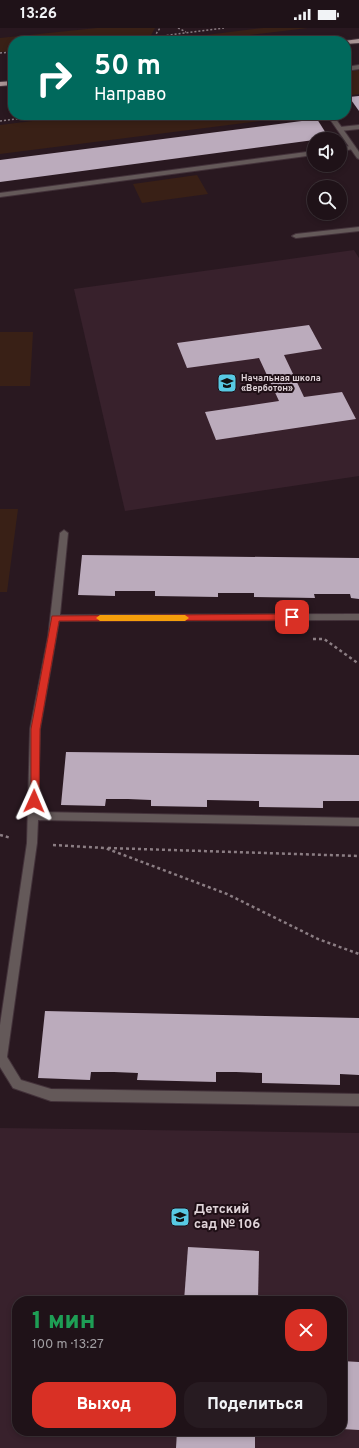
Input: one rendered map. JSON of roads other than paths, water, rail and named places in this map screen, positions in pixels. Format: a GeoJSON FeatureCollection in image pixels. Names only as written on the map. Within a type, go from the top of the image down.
{"type":"FeatureCollection","features":[{"type":"Feature","properties":{"kind":"street"},"geometry":{"type":"LineString","coordinates":[[334,120],[359,157]]}},
{"type":"Feature","properties":{"kind":"street"},"geometry":{"type":"LineString","coordinates":[[340,129],[359,127]]}},
{"type":"Feature","properties":{"kind":"street"},"geometry":{"type":"LineString","coordinates":[[347,148],[352,148]]}},
{"type":"Feature","properties":{"kind":"street"},"geometry":{"type":"LineString","coordinates":[[0,195],[307,154]]}},
{"type":"Feature","properties":{"kind":"street"},"geometry":{"type":"LineString","coordinates":[[296,236],[359,229]]}},
{"type":"Feature","properties":{"kind":"street"},"geometry":{"type":"LineString","coordinates":[[64,533],[55,618],[35,729],[34,816],[32,843],[1,1058],[17,1084],[51,1095],[359,1100]]}},
{"type":"Feature","properties":{"kind":"street"},"geometry":{"type":"LineString","coordinates":[[55,618],[359,617]]}},
{"type":"Feature","properties":{"kind":"street"},"geometry":{"type":"LineString","coordinates":[[34,816],[359,822]]}},
{"type":"Feature","properties":{"kind":"place","name":"Начальная школа «Верботон»"},"geometry":{"type":"Point","coordinates":[227,383]}},
{"type":"Feature","properties":{"kind":"place","name":"Детский сад № 106"},"geometry":{"type":"Point","coordinates":[180,1217]}}]}
